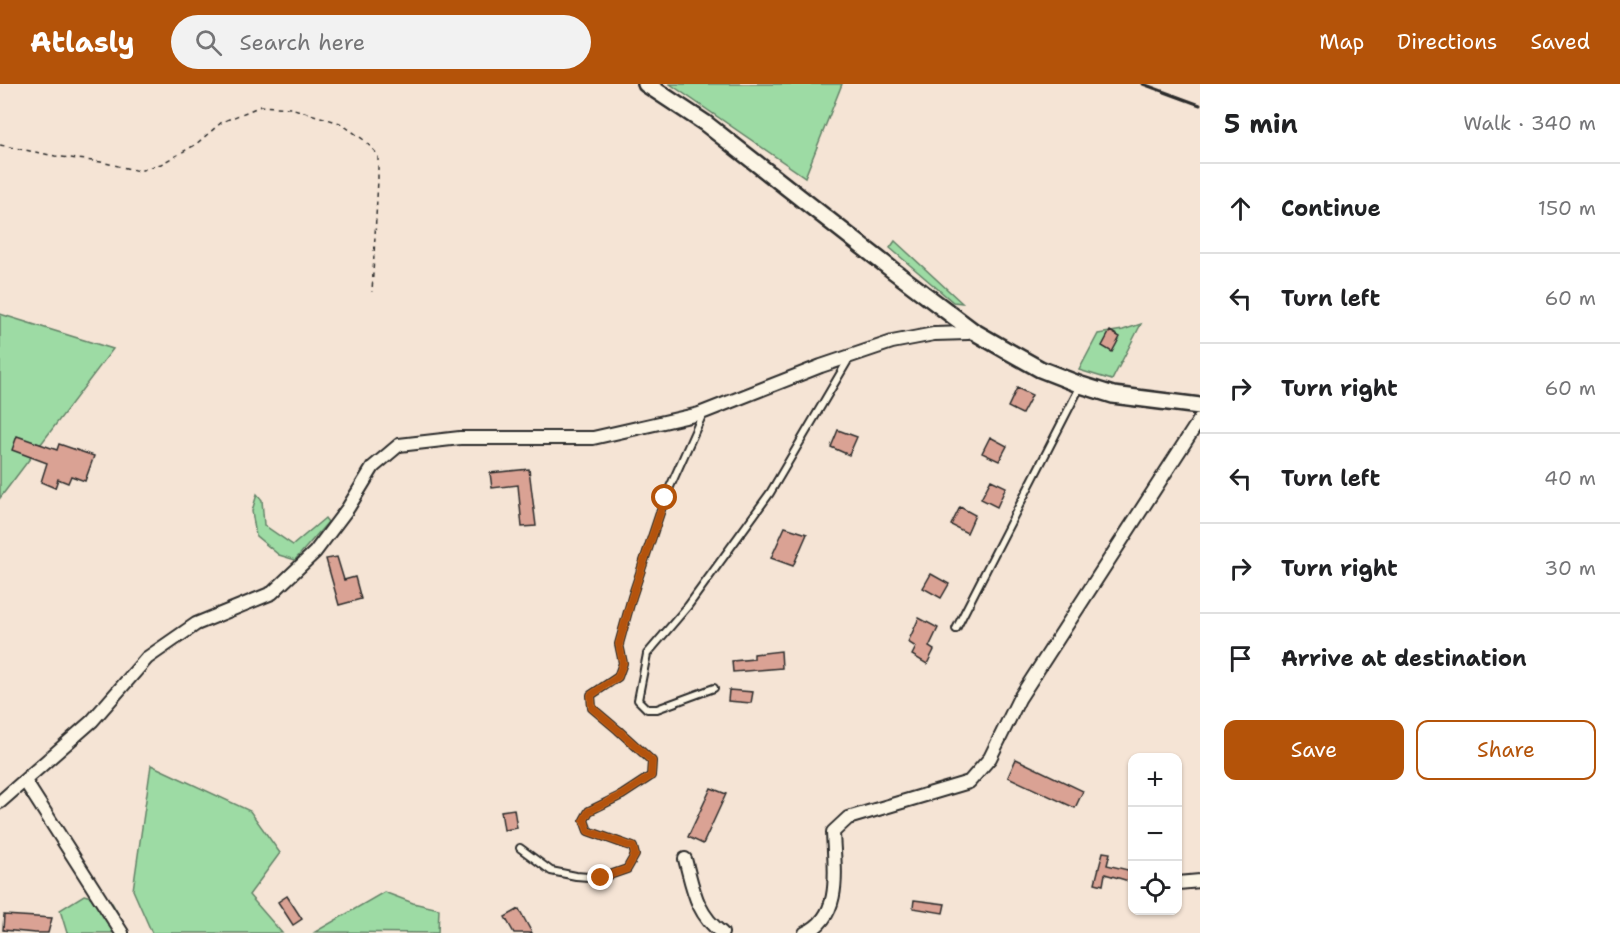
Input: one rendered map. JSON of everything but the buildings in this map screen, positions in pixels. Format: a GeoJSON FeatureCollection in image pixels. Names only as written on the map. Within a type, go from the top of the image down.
{"type":"FeatureCollection","features":[{"type":"Feature","properties":{"kind":"street"},"geometry":{"type":"LineString","coordinates":[[645,84],[705,123],[895,273],[973,331],[1040,369],[1081,385],[1113,395],[1200,406]]}},
{"type":"Feature","properties":{"kind":"street"},"geometry":{"type":"LineString","coordinates":[[0,802],[92,722],[147,658],[196,624],[272,593],[315,552],[348,508],[373,467],[399,445],[460,438],[593,438],[699,414],[821,366],[892,342],[934,334],[973,331]]}},
{"type":"Feature","properties":{"kind":"street"},"geometry":{"type":"LineString","coordinates":[[805,933],[823,919],[833,901],[835,881],[833,832],[848,818],[969,782],[990,758],[1019,699],[1200,419]]}},
{"type":"Feature","properties":{"kind":"street"},"geometry":{"type":"LineString","coordinates":[[25,781],[122,933]]}},
{"type":"Feature","properties":{"kind":"street"},"geometry":{"type":"LineString","coordinates":[[685,860],[697,903],[712,926],[722,933]]}},
{"type":"Feature","properties":{"kind":"street"},"geometry":{"type":"LineString","coordinates":[[1182,883],[1200,881]]}},
{"type":"Feature","properties":{"kind":"lane"},"geometry":{"type":"LineString","coordinates":[[714,688],[657,709],[646,709],[638,700],[647,654],[688,606],[770,493],[850,357]]}},
{"type":"Feature","properties":{"kind":"lane"},"geometry":{"type":"LineString","coordinates":[[956,629],[1081,385]]}},
{"type":"Feature","properties":{"kind":"lane"},"geometry":{"type":"LineString","coordinates":[[520,848],[551,871],[601,878],[627,869],[635,855],[633,847],[588,831],[584,820],[589,811],[622,795],[651,776],[652,761],[592,708],[591,695],[618,677],[623,663],[619,644],[632,597],[665,498],[701,417],[699,414]]}},
{"type":"Feature","properties":{"kind":"path"},"geometry":{"type":"LineString","coordinates":[[0,145],[140,171],[161,164],[195,145],[222,122],[261,106],[291,108],[340,123],[364,140],[378,155],[372,292]]}},
{"type":"Feature","properties":{"kind":"green space"},"geometry":{"type":"Polygon","coordinates":[[[670,84],[842,84],[805,177],[670,84]]]}},
{"type":"Feature","properties":{"kind":"green space"},"geometry":{"type":"Polygon","coordinates":[[[895,241],[962,303],[953,302],[890,248],[895,241]]]}},
{"type":"Feature","properties":{"kind":"green space"},"geometry":{"type":"Polygon","coordinates":[[[0,314],[113,349],[0,498],[0,314]]]}},
{"type":"Feature","properties":{"kind":"green space"},"geometry":{"type":"Polygon","coordinates":[[[1141,324],[1112,380],[1079,370],[1098,334],[1141,324]]]}},
{"type":"Feature","properties":{"kind":"green space"},"geometry":{"type":"Polygon","coordinates":[[[257,494],[262,500],[264,525],[293,545],[325,518],[328,522],[295,560],[279,555],[256,536],[252,511],[257,494]]]}},
{"type":"Feature","properties":{"kind":"green space"},"geometry":{"type":"Polygon","coordinates":[[[151,765],[250,811],[280,853],[249,895],[282,933],[152,933],[133,890],[151,765]]]}},
{"type":"Feature","properties":{"kind":"green space"},"geometry":{"type":"Polygon","coordinates":[[[384,892],[413,903],[439,909],[438,933],[315,932],[384,892]]]}},
{"type":"Feature","properties":{"kind":"green space"},"geometry":{"type":"Polygon","coordinates":[[[84,895],[112,903],[129,933],[67,933],[60,910],[84,895]]]}},
{"type":"Feature","properties":{"kind":"railway"},"geometry":{"type":"LineString","coordinates":[[1143,84],[1200,105]]}},
{"type":"Feature","properties":{"kind":"route"},"geometry":{"type":"LineString","coordinates":[[601,878],[627,869],[635,855],[633,847],[588,831],[584,820],[589,811],[622,795],[651,776],[652,761],[592,708],[591,695],[618,677],[623,663],[619,644],[665,498]]}}]}
